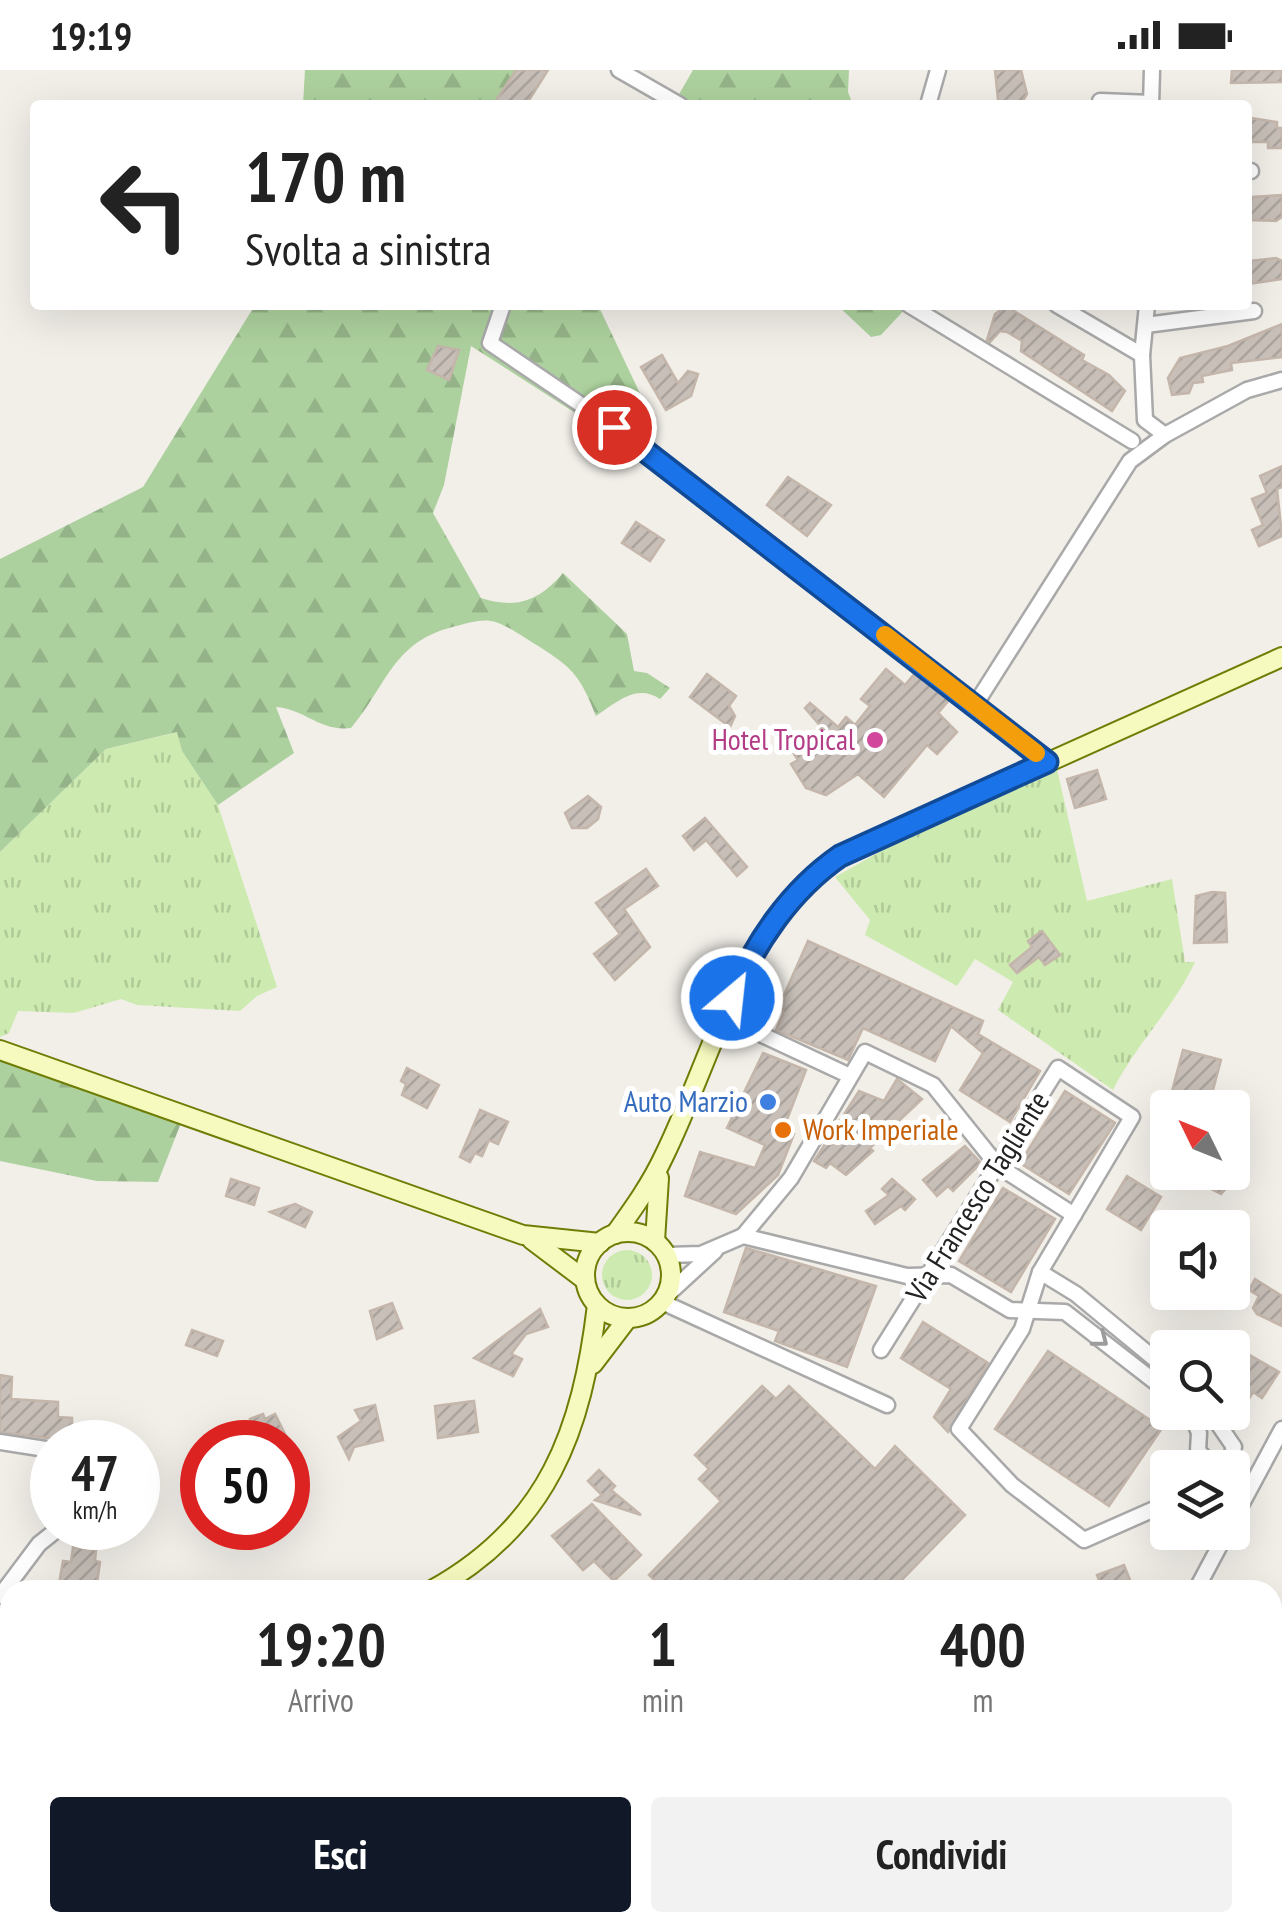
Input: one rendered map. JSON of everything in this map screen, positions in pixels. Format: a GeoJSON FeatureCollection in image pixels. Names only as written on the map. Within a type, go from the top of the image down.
{"type":"FeatureCollection","features":[{"type":"Feature","properties":{"kind":"main road"},"geometry":{"type":"LineString","coordinates":[[597,1305],[628,1318],[641,1316],[664,1299],[671,1282],[661,1248],[655,1200],[664,1158],[740,979],[766,935],[811,876],[840,856],[1282,657]]}},
{"type":"Feature","properties":{"kind":"main road"},"geometry":{"type":"LineString","coordinates":[[0,1050],[523,1235],[585,1280],[597,1305],[588,1373],[563,1458],[528,1513],[490,1554],[448,1580]]}},
{"type":"Feature","properties":{"kind":"main road"},"geometry":{"type":"LineString","coordinates":[[585,1280],[586,1266],[664,1158]]}},
{"type":"Feature","properties":{"kind":"main road"},"geometry":{"type":"LineString","coordinates":[[523,1235],[607,1238],[629,1232],[661,1248]]}},
{"type":"Feature","properties":{"kind":"main road"},"geometry":{"type":"LineString","coordinates":[[588,1373],[628,1318]]}},
{"type":"Feature","properties":{"kind":"street"},"geometry":{"type":"LineString","coordinates":[[619,70],[671,100]]}},
{"type":"Feature","properties":{"kind":"street"},"geometry":{"type":"LineString","coordinates":[[929,100],[938,70]]}},
{"type":"Feature","properties":{"kind":"street"},"geometry":{"type":"LineString","coordinates":[[1151,100],[1152,70]]}},
{"type":"Feature","properties":{"kind":"street"},"geometry":{"type":"LineString","coordinates":[[500,310],[490,343],[645,448],[1047,762]]}},
{"type":"Feature","properties":{"kind":"street"},"geometry":{"type":"LineString","coordinates":[[917,310],[1132,441]]}},
{"type":"Feature","properties":{"kind":"street"},"geometry":{"type":"LineString","coordinates":[[1066,310],[1142,355]]}},
{"type":"Feature","properties":{"kind":"street"},"geometry":{"type":"LineString","coordinates":[[1130,462],[1132,441],[1145,420],[1142,355],[1147,310]]}},
{"type":"Feature","properties":{"kind":"street"},"geometry":{"type":"LineString","coordinates":[[1146,325],[1254,311]]}},
{"type":"Feature","properties":{"kind":"street"},"geometry":{"type":"LineString","coordinates":[[975,704],[1130,462],[1166,435],[1247,390],[1282,380]]}},
{"type":"Feature","properties":{"kind":"street"},"geometry":{"type":"LineString","coordinates":[[1145,420],[1166,435]]}},
{"type":"Feature","properties":{"kind":"street"},"geometry":{"type":"LineString","coordinates":[[724,1016],[850,1076]]}},
{"type":"Feature","properties":{"kind":"street"},"geometry":{"type":"LineString","coordinates":[[661,1248],[701,1254],[742,1236],[791,1178],[865,1052],[933,1085],[998,1166],[1074,1215],[1040,1272],[1022,1329],[958,1429],[1012,1485],[1084,1540],[1150,1512]]}},
{"type":"Feature","properties":{"kind":"street","name":"Via Francesco Tagliente"},"geometry":{"type":"LineString","coordinates":[[882,1350],[1058,1068],[1132,1117],[1074,1215]]}},
{"type":"Feature","properties":{"kind":"street"},"geometry":{"type":"LineString","coordinates":[[742,1236],[907,1276],[950,1274],[1010,1310],[1065,1312],[1150,1378]]}},
{"type":"Feature","properties":{"kind":"street"},"geometry":{"type":"LineString","coordinates":[[722,1243],[664,1299],[887,1405]]}},
{"type":"Feature","properties":{"kind":"street"},"geometry":{"type":"LineString","coordinates":[[1040,1272],[1076,1294],[1150,1355]]}},
{"type":"Feature","properties":{"kind":"street"},"geometry":{"type":"LineString","coordinates":[[1250,1489],[1282,1429]]}},
{"type":"Feature","properties":{"kind":"street"},"geometry":{"type":"LineString","coordinates":[[0,1442],[30,1447]]}},
{"type":"Feature","properties":{"kind":"street"},"geometry":{"type":"LineString","coordinates":[[12,1580],[34,1550]]}},
{"type":"Feature","properties":{"kind":"street"},"geometry":{"type":"LineString","coordinates":[[1201,1580],[1217,1550]]}},
{"type":"Feature","properties":{"kind":"green space"},"geometry":{"type":"Polygon","coordinates":[[[305,70],[516,70],[497,100],[303,100],[305,70]]]}},
{"type":"Feature","properties":{"kind":"green space"},"geometry":{"type":"Polygon","coordinates":[[[693,70],[849,70],[851,100],[676,100],[693,70]]]}},
{"type":"Feature","properties":{"kind":"green space"},"geometry":{"type":"Polygon","coordinates":[[[252,310],[600,310],[655,425],[651,439],[631,449],[471,346],[444,485],[433,513],[481,598],[505,603],[526,600],[545,591],[563,573],[627,634],[634,671],[647,673],[670,688],[660,699],[643,693],[626,697],[596,716],[577,678],[553,655],[497,623],[462,624],[430,635],[402,656],[351,728],[330,727],[276,707],[294,753],[218,805],[182,751],[177,732],[106,749],[0,852],[0,559],[143,487],[252,310]]]}},
{"type":"Feature","properties":{"kind":"green space"},"geometry":{"type":"Polygon","coordinates":[[[842,310],[904,310],[881,335],[871,337],[842,310]]]}},
{"type":"Feature","properties":{"kind":"green space"},"geometry":{"type":"Polygon","coordinates":[[[178,732],[182,751],[218,805],[277,987],[257,996],[240,1011],[137,1005],[121,999],[74,1013],[18,1011],[9,1033],[0,1037],[0,852],[106,749],[178,732]]]}},
{"type":"Feature","properties":{"kind":"green space"},"geometry":{"type":"Polygon","coordinates":[[[1057,769],[1087,901],[1172,879],[1185,962],[1195,962],[1113,1090],[998,1010],[1013,982],[975,959],[957,986],[865,935],[870,920],[835,877],[904,838],[1057,769]]]}},
{"type":"Feature","properties":{"kind":"green space"},"geometry":{"type":"Polygon","coordinates":[[[0,1061],[181,1123],[158,1182],[97,1181],[0,1161],[0,1061]]]}},
{"type":"Feature","properties":{"kind":"green space"},"geometry":{"type":"Polygon","coordinates":[[[627,1250],[644,1258],[652,1275],[644,1292],[627,1300],[610,1292],[602,1275],[610,1258],[627,1250]]]}},
{"type":"Feature","properties":{"kind":"building"},"geometry":{"type":"Polygon","coordinates":[[[516,70],[548,70],[529,100],[496,100],[516,70]]]}},
{"type":"Feature","properties":{"kind":"building"},"geometry":{"type":"Polygon","coordinates":[[[995,70],[1021,70],[1027,94],[1023,100],[998,100],[995,70]]]}},
{"type":"Feature","properties":{"kind":"building"},"geometry":{"type":"Polygon","coordinates":[[[1232,70],[1282,70],[1282,82],[1231,83],[1232,70]]]}},
{"type":"Feature","properties":{"kind":"building"},"geometry":{"type":"Polygon","coordinates":[[[1252,118],[1277,122],[1277,128],[1282,128],[1282,148],[1268,148],[1268,142],[1252,142],[1252,118]]]}},
{"type":"Feature","properties":{"kind":"building"},"geometry":{"type":"Polygon","coordinates":[[[1282,195],[1282,217],[1276,221],[1252,220],[1252,197],[1282,195]]]}},
{"type":"Feature","properties":{"kind":"building"},"geometry":{"type":"Polygon","coordinates":[[[1252,261],[1282,261],[1282,279],[1252,283],[1252,261]]]}},
{"type":"Feature","properties":{"kind":"building"},"geometry":{"type":"Polygon","coordinates":[[[1012,310],[1109,375],[1125,391],[1112,411],[1021,351],[1022,341],[1007,332],[1000,331],[990,342],[987,340],[995,314],[1012,310]]]}},
{"type":"Feature","properties":{"kind":"building"},"geometry":{"type":"Polygon","coordinates":[[[1282,324],[1282,357],[1231,363],[1232,370],[1202,376],[1203,382],[1193,383],[1189,393],[1172,395],[1168,378],[1180,358],[1228,346],[1282,324]]]}},
{"type":"Feature","properties":{"kind":"building"},"geometry":{"type":"Polygon","coordinates":[[[438,346],[459,350],[449,380],[427,370],[438,346]]]}},
{"type":"Feature","properties":{"kind":"building"},"geometry":{"type":"Polygon","coordinates":[[[662,355],[678,383],[688,371],[698,374],[691,396],[666,410],[641,367],[662,355]]]}},
{"type":"Feature","properties":{"kind":"building"},"geometry":{"type":"Polygon","coordinates":[[[1282,466],[1282,487],[1277,489],[1282,536],[1259,546],[1252,530],[1263,525],[1252,499],[1267,493],[1260,476],[1282,466]]]}},
{"type":"Feature","properties":{"kind":"building"},"geometry":{"type":"Polygon","coordinates":[[[788,477],[831,505],[807,536],[767,505],[788,477]]]}},
{"type":"Feature","properties":{"kind":"building"},"geometry":{"type":"Polygon","coordinates":[[[636,522],[664,540],[650,561],[622,543],[636,522]]]}},
{"type":"Feature","properties":{"kind":"building"},"geometry":{"type":"Polygon","coordinates":[[[886,669],[905,685],[916,672],[950,699],[938,713],[957,732],[937,754],[927,745],[884,797],[858,774],[826,795],[806,788],[791,764],[798,760],[790,748],[822,728],[805,708],[810,703],[838,727],[846,717],[855,725],[870,706],[861,699],[886,669]]]}},
{"type":"Feature","properties":{"kind":"building"},"geometry":{"type":"Polygon","coordinates":[[[707,674],[736,696],[729,706],[735,716],[730,727],[690,697],[707,674]]]}},
{"type":"Feature","properties":{"kind":"building"},"geometry":{"type":"Polygon","coordinates":[[[1097,770],[1106,799],[1075,808],[1067,779],[1097,770]]]}},
{"type":"Feature","properties":{"kind":"building"},"geometry":{"type":"Polygon","coordinates":[[[588,796],[601,807],[598,819],[587,828],[572,828],[565,813],[588,796]]]}},
{"type":"Feature","properties":{"kind":"building"},"geometry":{"type":"Polygon","coordinates":[[[705,818],[747,867],[737,876],[706,840],[694,850],[683,836],[705,818]]]}},
{"type":"Feature","properties":{"kind":"building"},"geometry":{"type":"Polygon","coordinates":[[[646,869],[658,886],[624,909],[650,947],[615,980],[594,954],[620,934],[596,903],[646,869]]]}},
{"type":"Feature","properties":{"kind":"building"},"geometry":{"type":"Polygon","coordinates":[[[1225,893],[1227,942],[1194,943],[1196,896],[1225,893]]]}},
{"type":"Feature","properties":{"kind":"building"},"geometry":{"type":"Polygon","coordinates":[[[1042,931],[1060,955],[1045,965],[1039,957],[1017,973],[1010,965],[1032,947],[1028,941],[1042,931]]]}},
{"type":"Feature","properties":{"kind":"building"},"geometry":{"type":"Polygon","coordinates":[[[808,941],[983,1021],[978,1034],[1040,1071],[1010,1122],[960,1090],[983,1053],[951,1026],[935,1061],[863,1028],[848,1060],[776,1030],[783,1014],[784,995],[808,941]]]}},
{"type":"Feature","properties":{"kind":"building"},"geometry":{"type":"Polygon","coordinates":[[[1183,1050],[1221,1060],[1213,1090],[1172,1090],[1183,1050]]]}},
{"type":"Feature","properties":{"kind":"building"},"geometry":{"type":"Polygon","coordinates":[[[763,1053],[806,1070],[783,1130],[794,1134],[778,1175],[736,1214],[685,1196],[700,1152],[755,1168],[765,1145],[727,1128],[763,1053]]]}},
{"type":"Feature","properties":{"kind":"building"},"geometry":{"type":"Polygon","coordinates":[[[407,1068],[439,1085],[427,1108],[402,1095],[406,1084],[401,1081],[407,1068]]]}},
{"type":"Feature","properties":{"kind":"building"},"geometry":{"type":"Polygon","coordinates":[[[897,1079],[922,1099],[870,1148],[873,1151],[846,1175],[830,1163],[826,1168],[814,1161],[859,1091],[884,1101],[897,1079]]]}},
{"type":"Feature","properties":{"kind":"building"},"geometry":{"type":"Polygon","coordinates":[[[1065,1091],[1115,1123],[1069,1194],[1020,1163],[1065,1091]]]}},
{"type":"Feature","properties":{"kind":"building"},"geometry":{"type":"Polygon","coordinates":[[[480,1110],[508,1122],[498,1144],[489,1140],[482,1156],[475,1153],[470,1162],[460,1157],[480,1110]]]}},
{"type":"Feature","properties":{"kind":"building"},"geometry":{"type":"Polygon","coordinates":[[[965,1146],[981,1163],[953,1191],[948,1186],[937,1196],[923,1180],[965,1146]]]}},
{"type":"Feature","properties":{"kind":"building"},"geometry":{"type":"Polygon","coordinates":[[[1127,1176],[1161,1197],[1141,1230],[1107,1209],[1127,1176]]]}},
{"type":"Feature","properties":{"kind":"building"},"geometry":{"type":"Polygon","coordinates":[[[231,1179],[259,1188],[254,1205],[226,1196],[231,1179]]]}},
{"type":"Feature","properties":{"kind":"building"},"geometry":{"type":"Polygon","coordinates":[[[892,1179],[915,1199],[905,1210],[901,1206],[875,1224],[866,1211],[889,1195],[882,1189],[892,1179]]]}},
{"type":"Feature","properties":{"kind":"building"},"geometry":{"type":"Polygon","coordinates":[[[1003,1188],[1055,1219],[1011,1292],[959,1261],[1003,1188]]]}},
{"type":"Feature","properties":{"kind":"building"},"geometry":{"type":"Polygon","coordinates":[[[295,1204],[312,1212],[305,1227],[270,1212],[295,1204]]]}},
{"type":"Feature","properties":{"kind":"building"},"geometry":{"type":"Polygon","coordinates":[[[746,1248],[876,1286],[847,1367],[775,1341],[779,1331],[724,1312],[746,1248]]]}},
{"type":"Feature","properties":{"kind":"building"},"geometry":{"type":"Polygon","coordinates":[[[1255,1279],[1282,1296],[1282,1326],[1257,1314],[1253,1308],[1259,1296],[1250,1288],[1255,1279]]]}},
{"type":"Feature","properties":{"kind":"building"},"geometry":{"type":"Polygon","coordinates":[[[392,1303],[402,1328],[377,1339],[370,1311],[392,1303]]]}},
{"type":"Feature","properties":{"kind":"building"},"geometry":{"type":"Polygon","coordinates":[[[540,1309],[548,1327],[526,1334],[511,1354],[522,1359],[513,1376],[474,1358],[540,1309]]]}},
{"type":"Feature","properties":{"kind":"building"},"geometry":{"type":"Polygon","coordinates":[[[923,1322],[988,1363],[948,1432],[934,1417],[951,1389],[901,1358],[923,1322]]]}},
{"type":"Feature","properties":{"kind":"building"},"geometry":{"type":"Polygon","coordinates":[[[192,1330],[223,1341],[217,1356],[186,1345],[192,1330]]]}},
{"type":"Feature","properties":{"kind":"building"},"geometry":{"type":"Polygon","coordinates":[[[1048,1351],[1150,1420],[1150,1430],[1161,1430],[1109,1506],[995,1429],[1048,1351]]]}},
{"type":"Feature","properties":{"kind":"building"},"geometry":{"type":"Polygon","coordinates":[[[1250,1355],[1279,1372],[1262,1398],[1253,1392],[1250,1397],[1250,1355]]]}},
{"type":"Feature","properties":{"kind":"building"},"geometry":{"type":"Polygon","coordinates":[[[0,1375],[12,1377],[11,1399],[58,1402],[58,1417],[72,1418],[30,1420],[30,1436],[0,1432],[0,1375]]]}},
{"type":"Feature","properties":{"kind":"building"},"geometry":{"type":"Polygon","coordinates":[[[762,1386],[776,1399],[789,1386],[875,1469],[895,1446],[965,1515],[902,1580],[654,1580],[649,1575],[721,1501],[699,1479],[709,1469],[695,1455],[762,1386]]]}},
{"type":"Feature","properties":{"kind":"building"},"geometry":{"type":"Polygon","coordinates":[[[474,1401],[478,1432],[438,1438],[435,1406],[474,1401]]]}},
{"type":"Feature","properties":{"kind":"building"},"geometry":{"type":"Polygon","coordinates":[[[375,1405],[383,1440],[354,1447],[349,1459],[338,1437],[361,1421],[355,1410],[375,1405]]]}},
{"type":"Feature","properties":{"kind":"building"},"geometry":{"type":"Polygon","coordinates":[[[275,1414],[278,1420],[250,1420],[275,1414]]]}},
{"type":"Feature","properties":{"kind":"building"},"geometry":{"type":"Polygon","coordinates":[[[599,1470],[615,1486],[611,1490],[641,1515],[595,1500],[602,1495],[588,1481],[599,1470]]]}},
{"type":"Feature","properties":{"kind":"building"},"geometry":{"type":"Polygon","coordinates":[[[592,1504],[641,1555],[613,1580],[594,1561],[583,1570],[552,1536],[592,1504]]]}},
{"type":"Feature","properties":{"kind":"building"},"geometry":{"type":"Polygon","coordinates":[[[73,1550],[96,1550],[95,1561],[100,1562],[97,1580],[60,1580],[63,1561],[71,1562],[73,1550]]]}},
{"type":"Feature","properties":{"kind":"building"},"geometry":{"type":"Polygon","coordinates":[[[1124,1565],[1130,1580],[1099,1580],[1097,1575],[1124,1565]]]}},
{"type":"Feature","properties":{"kind":"slow traffic"},"geometry":{"type":"LineString","coordinates":[[885,635],[1036,753]]}},
{"type":"Feature","properties":{"kind":"place","name":"Hotel Tropical"},"geometry":{"type":"Point","coordinates":[875,740]}},
{"type":"Feature","properties":{"kind":"place","name":"Auto Marzio"},"geometry":{"type":"Point","coordinates":[768,1102]}},
{"type":"Feature","properties":{"kind":"place","name":"Work Imperiale"},"geometry":{"type":"Point","coordinates":[783,1130]}},
{"type":"Feature","properties":{"kind":"route"},"geometry":{"type":"LineString","coordinates":[[614,427],[1047,762],[840,856],[811,876],[784,906],[732,998]]}}]}
